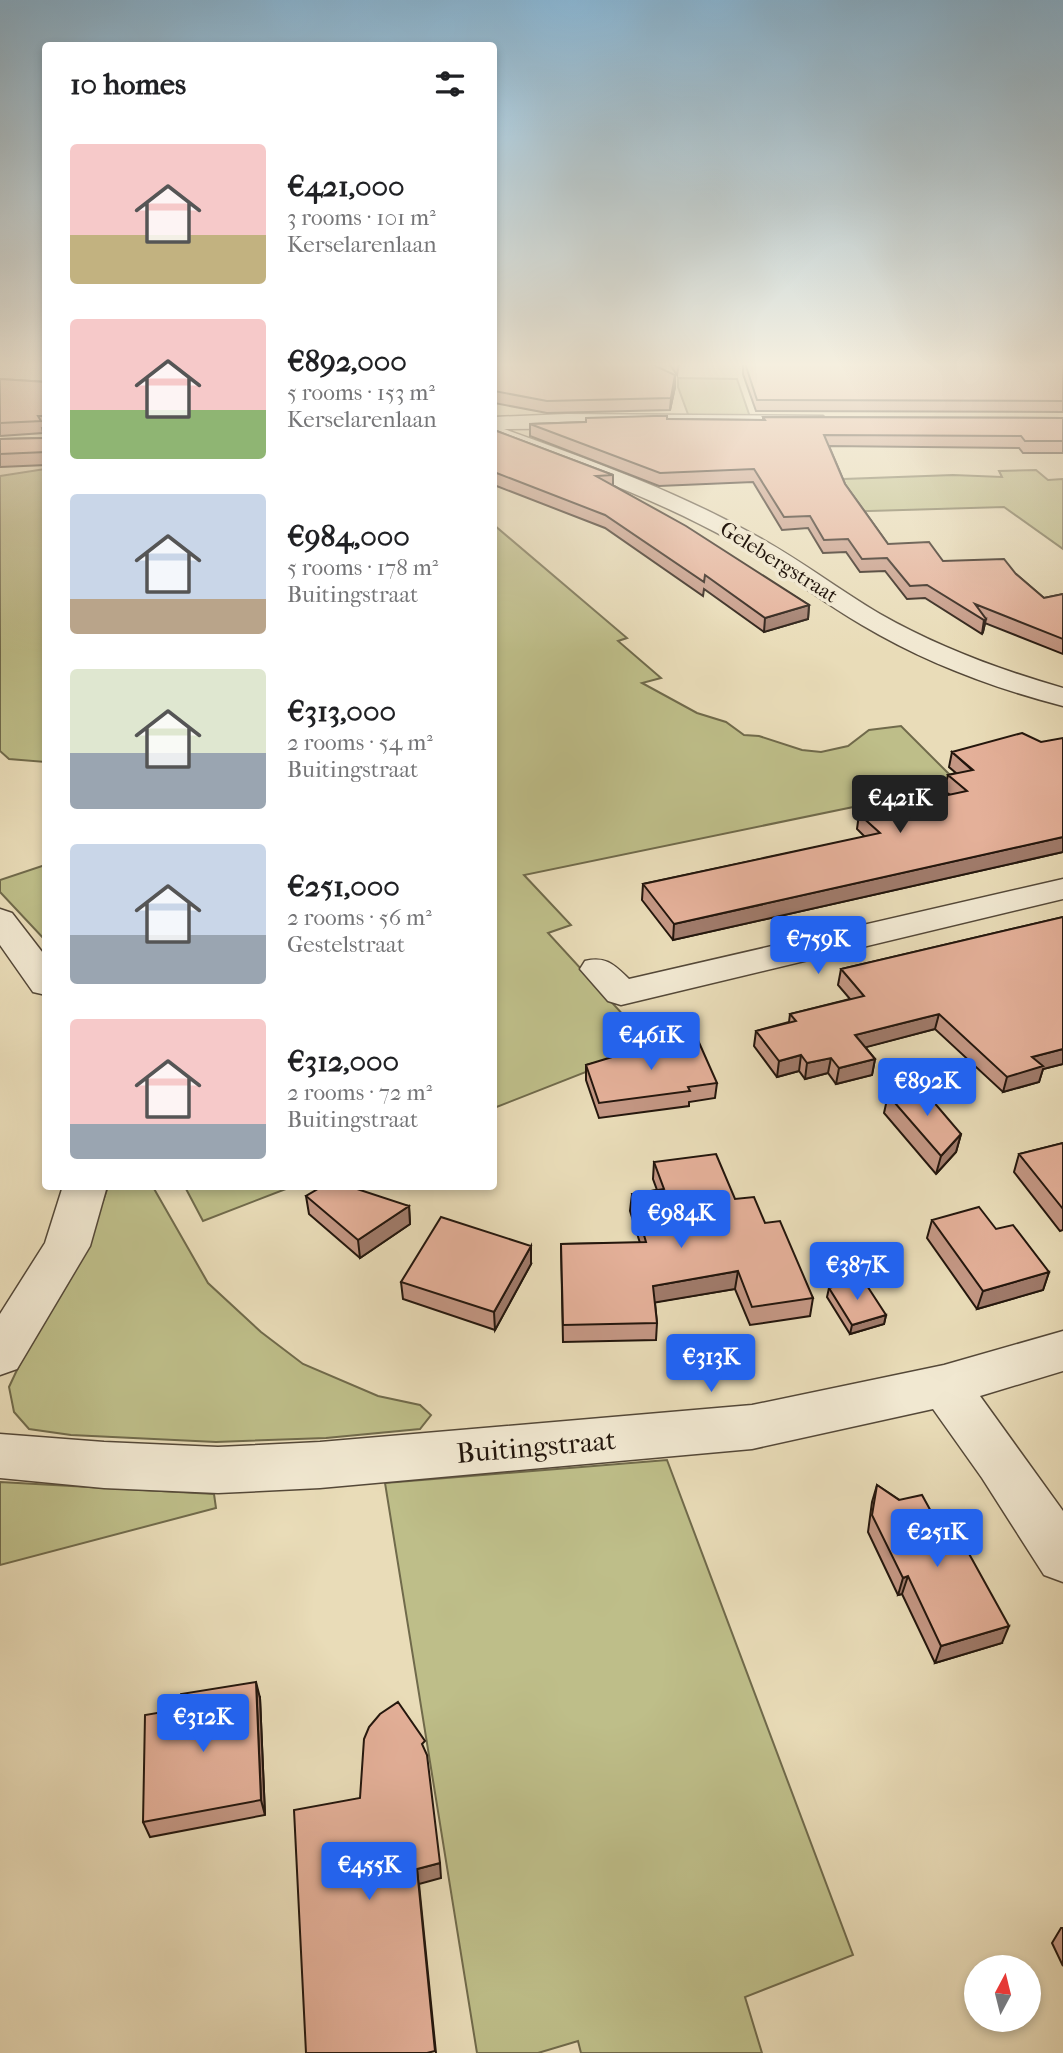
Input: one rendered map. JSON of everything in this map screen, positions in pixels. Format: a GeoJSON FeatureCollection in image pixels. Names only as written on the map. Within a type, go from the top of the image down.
{"type":"FeatureCollection","features":[{"type":"Feature","properties":{"kind":"street","name":"Gelebergstraat"},"geometry":{"type":"LineString","coordinates":[[566,459],[645,488],[744,537],[872,620],[908,638],[978,668],[1063,697]]}},
{"type":"Feature","properties":{"kind":"street"},"geometry":{"type":"LineString","coordinates":[[598,969],[621,993],[1063,889]]}},
{"type":"Feature","properties":{"kind":"street"},"geometry":{"type":"LineString","coordinates":[[0,920],[42,978]]}},
{"type":"Feature","properties":{"kind":"street"},"geometry":{"type":"LineString","coordinates":[[0,1355],[67,1246],[84,1190]]}},
{"type":"Feature","properties":{"kind":"street","name":"Buitingstraat"},"geometry":{"type":"LineString","coordinates":[[0,1456],[104,1465],[218,1470],[320,1465],[752,1427],[944,1386],[1063,1351]]}},
{"type":"Feature","properties":{"kind":"street"},"geometry":{"type":"LineString","coordinates":[[944,1386],[1000,1462],[1063,1557]]}},
{"type":"Feature","properties":{"kind":"green space"},"geometry":{"type":"Polygon","coordinates":[[[42,470],[42,762],[9,759],[0,751],[0,476],[42,470]]]}},
{"type":"Feature","properties":{"kind":"green space"},"geometry":{"type":"Polygon","coordinates":[[[1036,470],[1048,480],[1063,479],[1063,549],[1004,507],[836,512],[817,480],[953,475],[1002,477],[999,471],[1036,470]]]}},
{"type":"Feature","properties":{"kind":"green space"},"geometry":{"type":"Polygon","coordinates":[[[497,528],[627,638],[618,641],[661,678],[642,683],[697,713],[726,722],[744,735],[759,736],[802,750],[821,752],[848,746],[869,730],[901,726],[960,785],[524,875],[571,925],[548,933],[638,1031],[647,1048],[497,1107],[497,528]]]}},
{"type":"Feature","properties":{"kind":"green space"},"geometry":{"type":"Polygon","coordinates":[[[42,866],[42,937],[0,892],[0,880],[42,866]]]}},
{"type":"Feature","properties":{"kind":"green space"},"geometry":{"type":"Polygon","coordinates":[[[107,1190],[155,1190],[208,1283],[261,1332],[303,1364],[378,1396],[420,1405],[431,1415],[420,1429],[326,1438],[216,1442],[71,1435],[29,1429],[14,1412],[9,1387],[32,1338],[84,1254],[107,1190]]]}},
{"type":"Feature","properties":{"kind":"green space"},"geometry":{"type":"Polygon","coordinates":[[[187,1190],[283,1190],[203,1221],[187,1190]]]}},
{"type":"Feature","properties":{"kind":"green space"},"geometry":{"type":"Polygon","coordinates":[[[667,1460],[853,1955],[745,1997],[762,2053],[581,2053],[578,2041],[538,2053],[477,2053],[385,1483],[667,1460]]]}},
{"type":"Feature","properties":{"kind":"green space"},"geometry":{"type":"Polygon","coordinates":[[[0,1482],[214,1494],[216,1508],[0,1565],[0,1482]]]}},
{"type":"Feature","properties":{"kind":"building"},"geometry":{"type":"Polygon","coordinates":[[[497,459],[570,459],[613,475],[596,476],[686,526],[809,605],[765,618],[705,575],[704,582],[605,515],[497,473],[497,459]]]}},
{"type":"Feature","properties":{"kind":"building"},"geometry":{"type":"Polygon","coordinates":[[[622,459],[834,459],[845,484],[888,544],[929,542],[943,561],[1004,559],[1016,574],[1044,598],[1063,594],[1063,639],[975,604],[986,619],[984,620],[927,585],[910,586],[887,558],[862,559],[848,539],[824,540],[810,516],[784,517],[754,469],[660,473],[622,459]]]}},
{"type":"Feature","properties":{"kind":"building"},"geometry":{"type":"Polygon","coordinates":[[[1022,733],[1041,742],[1063,738],[1063,837],[674,924],[643,884],[880,833],[859,814],[967,791],[948,775],[973,770],[952,752],[1022,733]]]}},
{"type":"Feature","properties":{"kind":"building"},"geometry":{"type":"Polygon","coordinates":[[[1063,917],[1063,1049],[1032,1057],[1043,1066],[1007,1077],[939,1014],[855,1035],[875,1059],[839,1068],[831,1058],[807,1063],[801,1055],[779,1061],[756,1031],[796,1021],[790,1014],[864,996],[841,969],[1063,917]]]}},
{"type":"Feature","properties":{"kind":"building"},"geometry":{"type":"Polygon","coordinates":[[[697,1038],[717,1083],[688,1087],[690,1091],[599,1103],[586,1065],[622,1054],[649,1051],[648,1047],[697,1038]]]}},
{"type":"Feature","properties":{"kind":"building"},"geometry":{"type":"Polygon","coordinates":[[[920,1086],[961,1134],[941,1156],[888,1095],[920,1086]]]}},
{"type":"Feature","properties":{"kind":"building"},"geometry":{"type":"Polygon","coordinates":[[[1063,1143],[1063,1209],[1019,1154],[1063,1143]]]}},
{"type":"Feature","properties":{"kind":"building"},"geometry":{"type":"Polygon","coordinates":[[[716,1154],[735,1199],[754,1197],[765,1223],[780,1221],[813,1298],[752,1307],[738,1271],[653,1286],[657,1323],[563,1325],[561,1244],[646,1242],[632,1194],[664,1189],[654,1162],[716,1154]]]}},
{"type":"Feature","properties":{"kind":"building"},"geometry":{"type":"Polygon","coordinates":[[[316,1190],[360,1190],[409,1206],[358,1240],[306,1196],[316,1190]]]}},
{"type":"Feature","properties":{"kind":"building"},"geometry":{"type":"Polygon","coordinates":[[[979,1207],[996,1229],[1013,1225],[1049,1272],[983,1291],[932,1220],[979,1207]]]}},
{"type":"Feature","properties":{"kind":"building"},"geometry":{"type":"Polygon","coordinates":[[[441,1217],[531,1246],[494,1312],[401,1282],[441,1217]]]}},
{"type":"Feature","properties":{"kind":"building"},"geometry":{"type":"Polygon","coordinates":[[[862,1278],[886,1315],[852,1325],[829,1288],[862,1278]]]}},
{"type":"Feature","properties":{"kind":"building"},"geometry":{"type":"Polygon","coordinates":[[[877,1485],[899,1500],[922,1495],[939,1526],[952,1523],[1009,1626],[941,1646],[908,1576],[903,1578],[872,1515],[877,1485]]]}},
{"type":"Feature","properties":{"kind":"building"},"geometry":{"type":"Polygon","coordinates":[[[256,1682],[261,1800],[143,1822],[145,1715],[181,1709],[181,1694],[256,1682]]]}},
{"type":"Feature","properties":{"kind":"building"},"geometry":{"type":"Polygon","coordinates":[[[398,1702],[425,1741],[422,1744],[427,1755],[440,1863],[417,1869],[435,2051],[306,2053],[294,1810],[360,1798],[364,1739],[369,1727],[380,1714],[398,1702]]]}}]}
